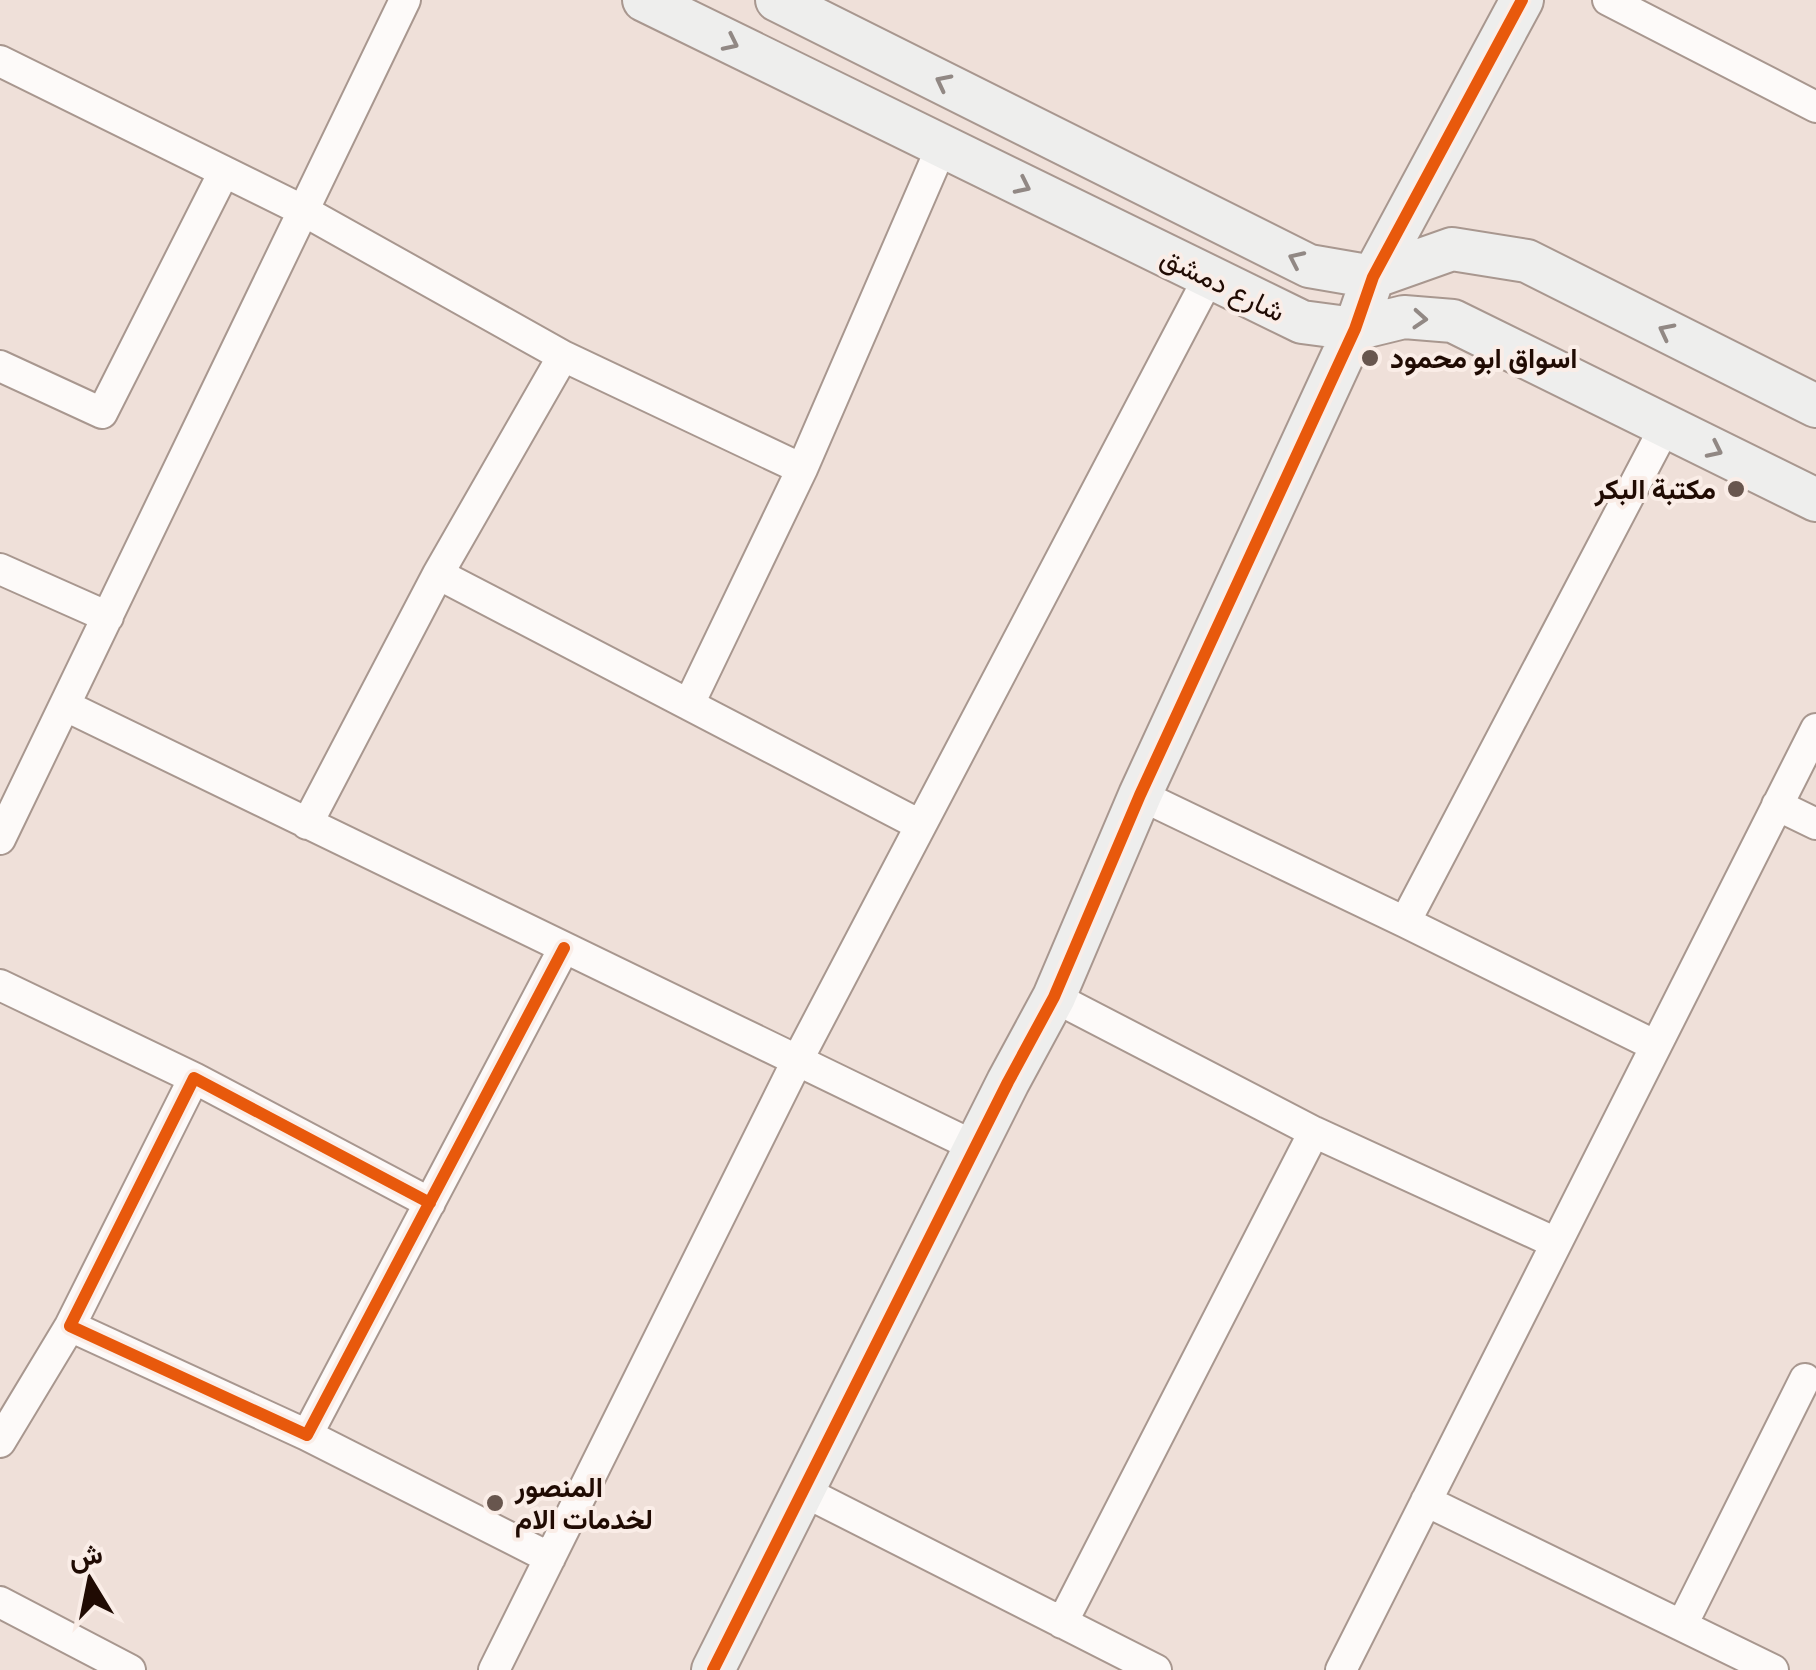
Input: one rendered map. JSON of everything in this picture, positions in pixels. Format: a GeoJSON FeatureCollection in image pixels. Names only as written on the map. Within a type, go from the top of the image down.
{"type":"FeatureCollection","features":[{"type":"Feature","properties":{"kind":"main road","name":"شارع دمشق"},"geometry":{"type":"LineString","coordinates":[[644,0],[1302,322],[1355,329],[1404,318],[1452,321],[1816,500]]}},
{"type":"Feature","properties":{"kind":"main road","name":"شارع دمشق"},"geometry":{"type":"LineString","coordinates":[[776,0],[1310,266],[1373,277],[1452,249],[1527,261],[1816,406]]}},
{"type":"Feature","properties":{"kind":"main road"},"geometry":{"type":"LineString","coordinates":[[712,1670],[1054,997],[1140,795],[1355,329],[1373,277],[1522,0]]}},
{"type":"Feature","properties":{"kind":"street"},"geometry":{"type":"LineString","coordinates":[[0,839],[405,0]]}},
{"type":"Feature","properties":{"kind":"street"},"geometry":{"type":"LineString","coordinates":[[1608,0],[1816,108]]}},
{"type":"Feature","properties":{"kind":"street"},"geometry":{"type":"LineString","coordinates":[[0,61],[304,211],[563,356],[802,469]]}},
{"type":"Feature","properties":{"kind":"street"},"geometry":{"type":"LineString","coordinates":[[689,704],[802,469],[942,146]]}},
{"type":"Feature","properties":{"kind":"street"},"geometry":{"type":"LineString","coordinates":[[0,366],[102,413],[224,172]]}},
{"type":"Feature","properties":{"kind":"street"},"geometry":{"type":"LineString","coordinates":[[494,1670],[797,1060],[1209,277]]}},
{"type":"Feature","properties":{"kind":"street"},"geometry":{"type":"LineString","coordinates":[[307,824],[438,574],[563,356]]}},
{"type":"Feature","properties":{"kind":"street"},"geometry":{"type":"LineString","coordinates":[[1405,922],[1666,426]]}},
{"type":"Feature","properties":{"kind":"street"},"geometry":{"type":"LineString","coordinates":[[0,569],[108,617]]}},
{"type":"Feature","properties":{"kind":"street"},"geometry":{"type":"LineString","coordinates":[[438,574],[920,825]]}},
{"type":"Feature","properties":{"kind":"street"},"geometry":{"type":"LineString","coordinates":[[66,706],[976,1147]]}},
{"type":"Feature","properties":{"kind":"street"},"geometry":{"type":"LineString","coordinates":[[1341,1670],[1816,729]]}},
{"type":"Feature","properties":{"kind":"street"},"geometry":{"type":"LineString","coordinates":[[1140,795],[1656,1046]]}},
{"type":"Feature","properties":{"kind":"street"},"geometry":{"type":"LineString","coordinates":[[1778,805],[1816,824]]}},
{"type":"Feature","properties":{"kind":"street"},"geometry":{"type":"LineString","coordinates":[[308,1435],[564,948]]}},
{"type":"Feature","properties":{"kind":"street"},"geometry":{"type":"LineString","coordinates":[[0,986],[194,1078],[430,1203]]}},
{"type":"Feature","properties":{"kind":"street"},"geometry":{"type":"LineString","coordinates":[[1054,997],[1314,1132],[1556,1243]]}},
{"type":"Feature","properties":{"kind":"street"},"geometry":{"type":"LineString","coordinates":[[0,1442],[70,1326],[194,1078]]}},
{"type":"Feature","properties":{"kind":"street"},"geometry":{"type":"LineString","coordinates":[[1062,1622],[1314,1132]]}},
{"type":"Feature","properties":{"kind":"street"},"geometry":{"type":"LineString","coordinates":[[70,1326],[308,1435],[550,1558]]}},
{"type":"Feature","properties":{"kind":"street"},"geometry":{"type":"LineString","coordinates":[[1682,1625],[1812,1374]]}},
{"type":"Feature","properties":{"kind":"street"},"geometry":{"type":"LineString","coordinates":[[803,1490],[1156,1670]]}},
{"type":"Feature","properties":{"kind":"street"},"geometry":{"type":"LineString","coordinates":[[1426,1501],[1774,1670]]}},
{"type":"Feature","properties":{"kind":"street"},"geometry":{"type":"LineString","coordinates":[[0,1602],[130,1670]]}},
{"type":"Feature","properties":{"kind":"cycle path"},"geometry":{"type":"LineString","coordinates":[[713,1670],[1054,997],[1140,795],[1355,329],[1373,277],[1522,0]]}},
{"type":"Feature","properties":{"kind":"cycle path"},"geometry":{"type":"LineString","coordinates":[[430,1203],[194,1078],[70,1326],[307,1435],[564,948]]}},
{"type":"Feature","properties":{"kind":"place","name":"اسواق ابو محمود"},"geometry":{"type":"Point","coordinates":[1370,358]}},
{"type":"Feature","properties":{"kind":"place","name":"مكتبة البكر"},"geometry":{"type":"Point","coordinates":[1736,489]}},
{"type":"Feature","properties":{"kind":"place","name":"المنصور لخدمات الام"},"geometry":{"type":"Point","coordinates":[495,1503]}}]}
